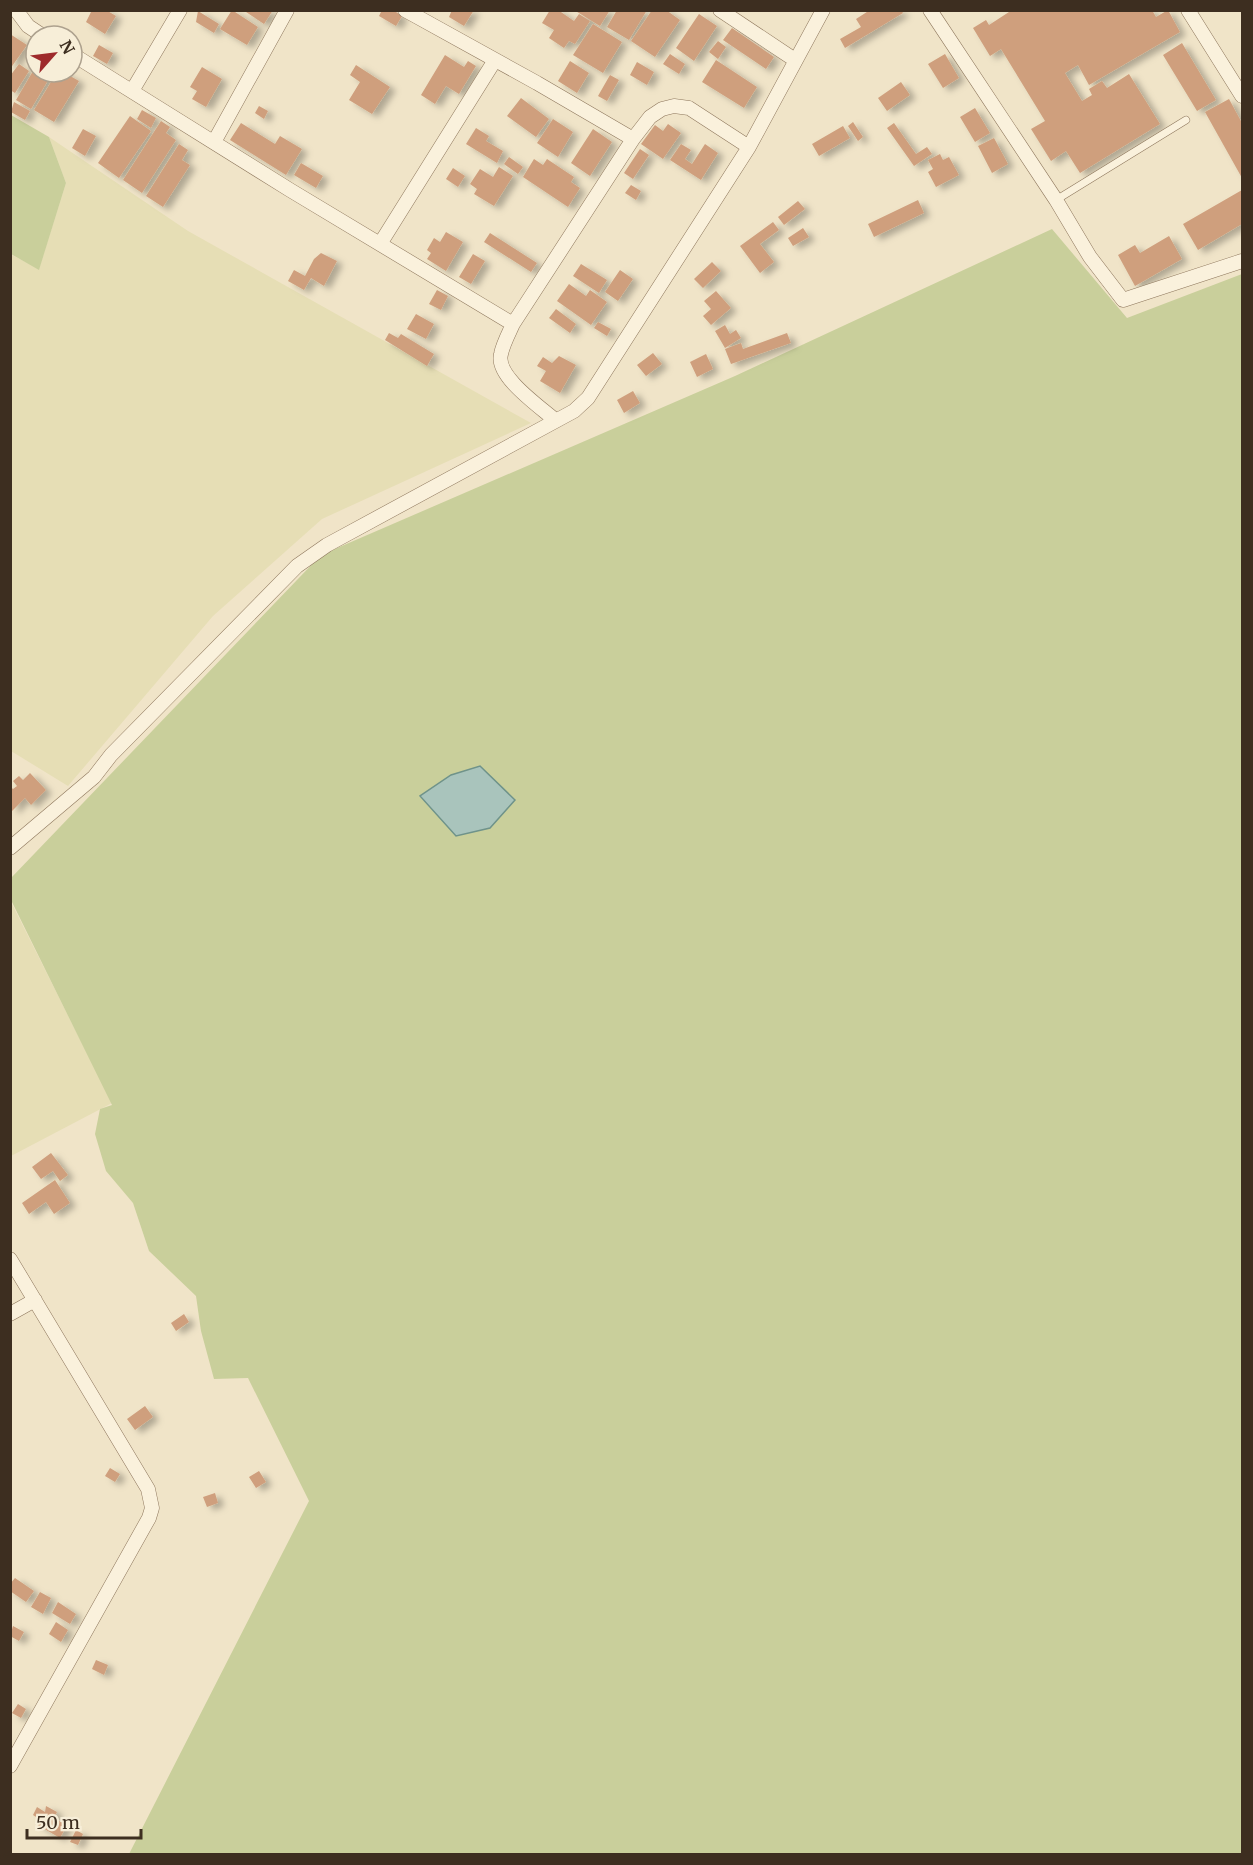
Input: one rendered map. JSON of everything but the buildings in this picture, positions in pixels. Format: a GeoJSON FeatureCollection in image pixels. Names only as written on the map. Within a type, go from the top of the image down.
{"type":"FeatureCollection","features":[{"type":"Feature","properties":{"kind":"street"},"geometry":{"type":"LineString","coordinates":[[16,10],[26,24]]}},
{"type":"Feature","properties":{"kind":"street"},"geometry":{"type":"LineString","coordinates":[[132,90],[180,10]]}},
{"type":"Feature","properties":{"kind":"street"},"geometry":{"type":"LineString","coordinates":[[214,142],[287,10]]}},
{"type":"Feature","properties":{"kind":"street"},"geometry":{"type":"LineString","coordinates":[[405,10],[633,140]]}},
{"type":"Feature","properties":{"kind":"street"},"geometry":{"type":"LineString","coordinates":[[720,10],[795,60]]}},
{"type":"Feature","properties":{"kind":"street"},"geometry":{"type":"LineString","coordinates":[[10,848],[94,777],[111,755],[297,566],[327,545],[574,411],[588,398],[749,147],[823,10]]}},
{"type":"Feature","properties":{"kind":"street"},"geometry":{"type":"LineString","coordinates":[[930,10],[1056,200],[1090,257],[1123,300],[1242,261]]}},
{"type":"Feature","properties":{"kind":"street"},"geometry":{"type":"LineString","coordinates":[[1188,10],[1242,96]]}},
{"type":"Feature","properties":{"kind":"street"},"geometry":{"type":"LineString","coordinates":[[380,243],[495,60]]}},
{"type":"Feature","properties":{"kind":"street"},"geometry":{"type":"LineString","coordinates":[[84,61],[513,324]]}},
{"type":"Feature","properties":{"kind":"street"},"geometry":{"type":"LineString","coordinates":[[555,420],[512,382],[502,370],[500,356],[513,324],[633,140],[650,117],[662,109],[674,106],[689,108],[749,147]]}},
{"type":"Feature","properties":{"kind":"street"},"geometry":{"type":"LineString","coordinates":[[10,1259],[148,1489],[152,1508],[149,1518],[10,1766]]}},
{"type":"Feature","properties":{"kind":"street"},"geometry":{"type":"LineString","coordinates":[[10,1314],[35,1300]]}},
{"type":"Feature","properties":{"kind":"lane"},"geometry":{"type":"LineString","coordinates":[[1056,200],[1186,120]]}},
{"type":"Feature","properties":{"kind":"shaded area"},"geometry":{"type":"Polygon","coordinates":[[[49,137],[188,231],[531,423],[322,519],[213,616],[68,786],[11,751],[10,254],[39,269],[66,183],[49,137]]]}},
{"type":"Feature","properties":{"kind":"shaded area"},"geometry":{"type":"Polygon","coordinates":[[[10,900],[112,1103],[11,1156],[10,1156],[10,900]]]}},
{"type":"Feature","properties":{"kind":"green space"},"geometry":{"type":"Polygon","coordinates":[[[11,115],[49,137],[66,183],[39,270],[11,254],[11,115]]]}},
{"type":"Feature","properties":{"kind":"green space"},"geometry":{"type":"Polygon","coordinates":[[[1052,229],[1127,318],[1242,274],[1242,1854],[129,1854],[309,1501],[248,1378],[214,1379],[201,1331],[196,1296],[149,1251],[133,1203],[106,1171],[95,1134],[100,1109],[112,1105],[11,900],[11,878],[321,555],[735,376],[1052,229]]]}},
{"type":"Feature","properties":{"kind":"water"},"geometry":{"type":"Polygon","coordinates":[[[480,766],[515,800],[490,828],[456,836],[420,796],[451,775],[480,766]]]}}]}
